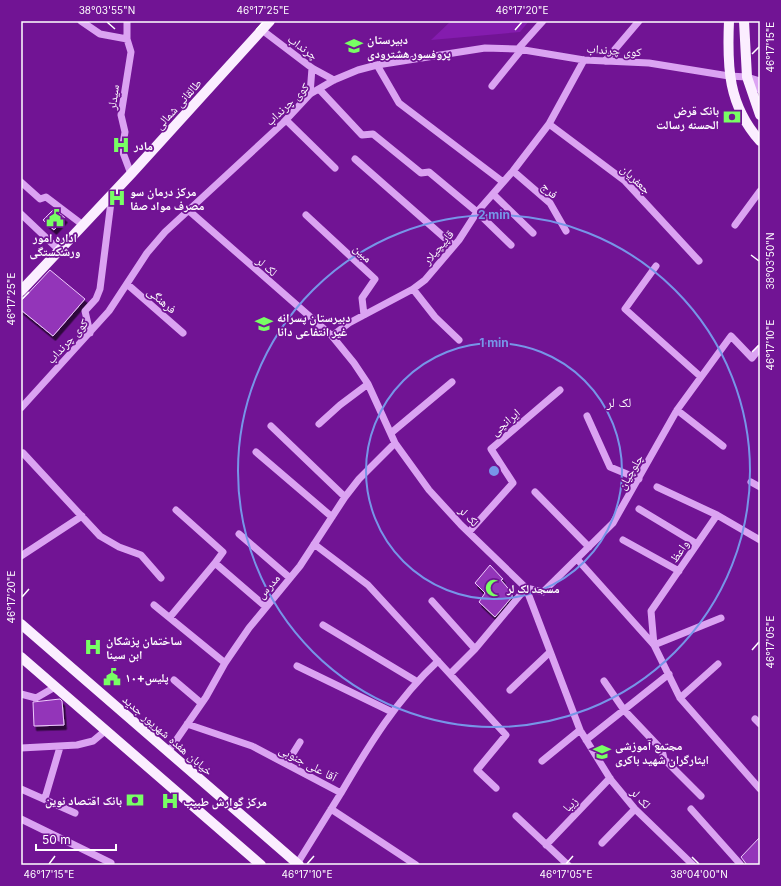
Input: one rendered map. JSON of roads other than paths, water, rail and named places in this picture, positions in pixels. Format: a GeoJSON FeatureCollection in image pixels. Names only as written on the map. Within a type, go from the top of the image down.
{"type":"FeatureCollection","features":[{"type":"Feature","properties":{"kind":"main road","name":"طالقانی شمالی"},"geometry":{"type":"LineString","coordinates":[[21,291],[131,174],[270,21]]}},
{"type":"Feature","properties":{"kind":"main road"},"geometry":{"type":"LineString","coordinates":[[729,21],[729,76],[742,118],[760,140]]}},
{"type":"Feature","properties":{"kind":"main road"},"geometry":{"type":"LineString","coordinates":[[744,21],[747,77],[760,115]]}},
{"type":"Feature","properties":{"kind":"main road","name":"خیابان هفده شهریور جدید"},"geometry":{"type":"LineString","coordinates":[[21,624],[298,864]]}},
{"type":"Feature","properties":{"kind":"main road"},"geometry":{"type":"LineString","coordinates":[[21,657],[262,865]]}},
{"type":"Feature","properties":{"kind":"street"},"geometry":{"type":"LineString","coordinates":[[81,21],[100,34],[127,39]]}},
{"type":"Feature","properties":{"kind":"street","name":"سیدلر"},"geometry":{"type":"LineString","coordinates":[[127,21],[127,39],[131,52],[121,115],[125,132],[122,150],[131,174]]}},
{"type":"Feature","properties":{"kind":"street"},"geometry":{"type":"LineString","coordinates":[[492,86],[543,21]]}},
{"type":"Feature","properties":{"kind":"street"},"geometry":{"type":"LineString","coordinates":[[605,61],[639,21]]}},
{"type":"Feature","properties":{"kind":"street","name":"چرنداب"},"geometry":{"type":"LineString","coordinates":[[262,30],[312,68],[334,80]]}},
{"type":"Feature","properties":{"kind":"street","name":"کوی چرنداب"},"geometry":{"type":"LineString","coordinates":[[21,408],[109,311],[147,253],[165,232],[188,209],[286,120],[310,94],[334,80],[358,70],[377,65],[485,48],[520,49],[584,60],[649,63],[729,76],[747,77],[760,81]]}},
{"type":"Feature","properties":{"kind":"street","name":"قاپیچیلار"},"geometry":{"type":"LineString","coordinates":[[332,336],[364,315],[413,289],[425,280],[454,246],[468,228],[477,212],[513,171],[548,124],[584,60]]}},
{"type":"Feature","properties":{"kind":"street"},"geometry":{"type":"LineString","coordinates":[[377,65],[399,103],[503,182]]}},
{"type":"Feature","properties":{"kind":"street"},"geometry":{"type":"LineString","coordinates":[[310,94],[312,68]]}},
{"type":"Feature","properties":{"kind":"street"},"geometry":{"type":"LineString","coordinates":[[747,77],[760,90]]}},
{"type":"Feature","properties":{"kind":"street"},"geometry":{"type":"LineString","coordinates":[[319,89],[362,135],[374,134],[421,173],[429,172],[477,212],[511,245]]}},
{"type":"Feature","properties":{"kind":"street"},"geometry":{"type":"LineString","coordinates":[[286,120],[335,168]]}},
{"type":"Feature","properties":{"kind":"street","name":"جعفریان"},"geometry":{"type":"LineString","coordinates":[[548,124],[625,181],[699,261]]}},
{"type":"Feature","properties":{"kind":"street"},"geometry":{"type":"LineString","coordinates":[[355,159],[454,246]]}},
{"type":"Feature","properties":{"kind":"street","name":"فرج"},"geometry":{"type":"LineString","coordinates":[[513,171],[550,203],[566,230]]}},
{"type":"Feature","properties":{"kind":"street"},"geometry":{"type":"LineString","coordinates":[[21,182],[40,199],[46,197],[83,225]]}},
{"type":"Feature","properties":{"kind":"street"},"geometry":{"type":"LineString","coordinates":[[735,225],[760,191]]}},
{"type":"Feature","properties":{"kind":"street"},"geometry":{"type":"LineString","coordinates":[[90,333],[85,311],[96,298],[100,289],[112,194]]}},
{"type":"Feature","properties":{"kind":"street"},"geometry":{"type":"LineString","coordinates":[[493,194],[533,233]]}},
{"type":"Feature","properties":{"kind":"street","name":"لک لر"},"geometry":{"type":"LineString","coordinates":[[188,209],[332,336],[354,363],[368,384],[396,443],[429,490],[526,588],[580,730],[610,778],[635,809],[693,865]]}},
{"type":"Feature","properties":{"kind":"street"},"geometry":{"type":"LineString","coordinates":[[21,214],[59,250]]}},
{"type":"Feature","properties":{"kind":"street","name":"مبین"},"geometry":{"type":"LineString","coordinates":[[306,215],[375,279],[362,298],[364,315]]}},
{"type":"Feature","properties":{"kind":"street"},"geometry":{"type":"LineString","coordinates":[[656,266],[624,309],[701,376]]}},
{"type":"Feature","properties":{"kind":"street","name":"فرهنگی"},"geometry":{"type":"LineString","coordinates":[[127,284],[183,333]]}},
{"type":"Feature","properties":{"kind":"street"},"geometry":{"type":"LineString","coordinates":[[413,289],[434,317],[459,340]]}},
{"type":"Feature","properties":{"kind":"street","name":"چلوچیان"},"geometry":{"type":"LineString","coordinates":[[526,588],[543,592],[613,523],[677,410],[731,336],[752,358],[760,348]]}},
{"type":"Feature","properties":{"kind":"street"},"geometry":{"type":"LineString","coordinates":[[391,433],[452,382]]}},
{"type":"Feature","properties":{"kind":"street"},"geometry":{"type":"LineString","coordinates":[[319,424],[340,405],[368,384]]}},
{"type":"Feature","properties":{"kind":"street","name":"ایرانچی"},"geometry":{"type":"LineString","coordinates":[[469,532],[513,483],[491,450],[560,390]]}},
{"type":"Feature","properties":{"kind":"street"},"geometry":{"type":"LineString","coordinates":[[677,410],[723,446]]}},
{"type":"Feature","properties":{"kind":"street"},"geometry":{"type":"LineString","coordinates":[[587,416],[610,466],[639,479]]}},
{"type":"Feature","properties":{"kind":"street"},"geometry":{"type":"LineString","coordinates":[[271,426],[345,497]]}},
{"type":"Feature","properties":{"kind":"street","name":"مدرس"},"geometry":{"type":"LineString","coordinates":[[168,752],[201,703],[225,663],[265,606],[290,578],[345,497],[359,479],[396,443]]}},
{"type":"Feature","properties":{"kind":"street"},"geometry":{"type":"LineString","coordinates":[[256,452],[332,517]]}},
{"type":"Feature","properties":{"kind":"street"},"geometry":{"type":"LineString","coordinates":[[23,454],[100,536],[119,547],[141,555],[161,578]]}},
{"type":"Feature","properties":{"kind":"street"},"geometry":{"type":"LineString","coordinates":[[751,482],[760,487]]}},
{"type":"Feature","properties":{"kind":"street"},"geometry":{"type":"LineString","coordinates":[[657,487],[717,515],[760,540]]}},
{"type":"Feature","properties":{"kind":"street"},"geometry":{"type":"LineString","coordinates":[[536,492],[589,547]]}},
{"type":"Feature","properties":{"kind":"street"},"geometry":{"type":"LineString","coordinates":[[639,509],[697,544]]}},
{"type":"Feature","properties":{"kind":"street"},"geometry":{"type":"LineString","coordinates":[[170,617],[215,564],[223,552],[176,510]]}},
{"type":"Feature","properties":{"kind":"street","name":"واعظ"},"geometry":{"type":"LineString","coordinates":[[717,515],[651,611],[654,645],[680,698],[760,789]]}},
{"type":"Feature","properties":{"kind":"street"},"geometry":{"type":"LineString","coordinates":[[21,556],[82,516]]}},
{"type":"Feature","properties":{"kind":"street"},"geometry":{"type":"LineString","coordinates":[[239,534],[290,578]]}},
{"type":"Feature","properties":{"kind":"street"},"geometry":{"type":"LineString","coordinates":[[623,540],[679,571]]}},
{"type":"Feature","properties":{"kind":"street"},"geometry":{"type":"LineString","coordinates":[[314,544],[368,585],[506,735],[476,770],[496,788]]}},
{"type":"Feature","properties":{"kind":"street"},"geometry":{"type":"LineString","coordinates":[[577,559],[654,645],[721,618]]}},
{"type":"Feature","properties":{"kind":"street"},"geometry":{"type":"LineString","coordinates":[[215,564],[265,606]]}},
{"type":"Feature","properties":{"kind":"street"},"geometry":{"type":"LineString","coordinates":[[450,674],[475,649],[526,588]]}},
{"type":"Feature","properties":{"kind":"street"},"geometry":{"type":"LineString","coordinates":[[432,601],[475,649]]}},
{"type":"Feature","properties":{"kind":"street"},"geometry":{"type":"LineString","coordinates":[[154,604],[225,663]]}},
{"type":"Feature","properties":{"kind":"street"},"geometry":{"type":"LineString","coordinates":[[323,625],[416,681]]}},
{"type":"Feature","properties":{"kind":"street"},"geometry":{"type":"LineString","coordinates":[[510,690],[550,652]]}},
{"type":"Feature","properties":{"kind":"street"},"geometry":{"type":"LineString","coordinates":[[341,793],[367,747],[392,712],[416,681],[438,661]]}},
{"type":"Feature","properties":{"kind":"street"},"geometry":{"type":"LineString","coordinates":[[680,698],[718,664]]}},
{"type":"Feature","properties":{"kind":"street"},"geometry":{"type":"LineString","coordinates":[[297,666],[392,712]]}},
{"type":"Feature","properties":{"kind":"street"},"geometry":{"type":"LineString","coordinates":[[586,740],[669,674]]}},
{"type":"Feature","properties":{"kind":"street"},"geometry":{"type":"LineString","coordinates":[[174,680],[201,703]]}},
{"type":"Feature","properties":{"kind":"street"},"geometry":{"type":"LineString","coordinates":[[604,681],[624,710],[662,750],[664,759],[701,796]]}},
{"type":"Feature","properties":{"kind":"street"},"geometry":{"type":"LineString","coordinates":[[21,694],[36,698],[55,687]]}},
{"type":"Feature","properties":{"kind":"street","name":"آقا علی جنوبی"},"geometry":{"type":"LineString","coordinates":[[187,724],[252,746],[287,763],[341,793],[298,864]]}},
{"type":"Feature","properties":{"kind":"street"},"geometry":{"type":"LineString","coordinates":[[542,761],[580,730]]}},
{"type":"Feature","properties":{"kind":"street"},"geometry":{"type":"LineString","coordinates":[[21,748],[77,745],[93,741],[105,731]]}},
{"type":"Feature","properties":{"kind":"street"},"geometry":{"type":"LineString","coordinates":[[287,763],[300,742]]}},
{"type":"Feature","properties":{"kind":"street"},"geometry":{"type":"LineString","coordinates":[[45,798],[60,747]]}},
{"type":"Feature","properties":{"kind":"street","name":"زیبا"},"geometry":{"type":"LineString","coordinates":[[546,845],[610,778]]}},
{"type":"Feature","properties":{"kind":"street"},"geometry":{"type":"LineString","coordinates":[[21,788],[75,813]]}},
{"type":"Feature","properties":{"kind":"street"},"geometry":{"type":"LineString","coordinates":[[331,809],[416,865]]}},
{"type":"Feature","properties":{"kind":"street"},"geometry":{"type":"LineString","coordinates":[[602,843],[635,809]]}},
{"type":"Feature","properties":{"kind":"street"},"geometry":{"type":"LineString","coordinates":[[691,809],[741,865]]}},
{"type":"Feature","properties":{"kind":"street"},"geometry":{"type":"LineString","coordinates":[[516,816],[568,865]]}},
{"type":"Feature","properties":{"kind":"street"},"geometry":{"type":"LineString","coordinates":[[21,819],[111,863]]}},
{"type":"Feature","properties":{"kind":"place","name":"دبیرستان پروفسور هشترودی"},"geometry":{"type":"Point","coordinates":[354,46]}},
{"type":"Feature","properties":{"kind":"place","name":"بانک قرض الحسنه رسالت"},"geometry":{"type":"Point","coordinates":[732,117]}},
{"type":"Feature","properties":{"kind":"place","name":"مادر"},"geometry":{"type":"Point","coordinates":[121,145]}},
{"type":"Feature","properties":{"kind":"place","name":"مرکز درمان سو مصرف مواد صفا"},"geometry":{"type":"Point","coordinates":[117,198]}},
{"type":"Feature","properties":{"kind":"place","name":"اداره امور ورشکستگی"},"geometry":{"type":"Point","coordinates":[55,218]}},
{"type":"Feature","properties":{"kind":"place","name":"دبیرستان پسرانه غیر انتفاعی دانا"},"geometry":{"type":"Point","coordinates":[264,324]}},
{"type":"Feature","properties":{"kind":"place","name":"مسجد لک لر"},"geometry":{"type":"Point","coordinates":[494,588]}},
{"type":"Feature","properties":{"kind":"place","name":"ساختمان پزشکان ابن سینا"},"geometry":{"type":"Point","coordinates":[93,647]}},
{"type":"Feature","properties":{"kind":"place","name":"پلیس+۱۰"},"geometry":{"type":"Point","coordinates":[112,677]}},
{"type":"Feature","properties":{"kind":"place","name":"مجتمع آموزشی ایثارگران شهید باکری"},"geometry":{"type":"Point","coordinates":[602,752]}},
{"type":"Feature","properties":{"kind":"place","name":"بانک اقتصاد نوین"},"geometry":{"type":"Point","coordinates":[135,800]}},
{"type":"Feature","properties":{"kind":"place","name":"مرکز گوارش طبیب"},"geometry":{"type":"Point","coordinates":[170,801]}},
{"type":"Feature","properties":{"kind":"district","name":"لک لر"},"geometry":{"type":"Point","coordinates":[619,402]}}]}
